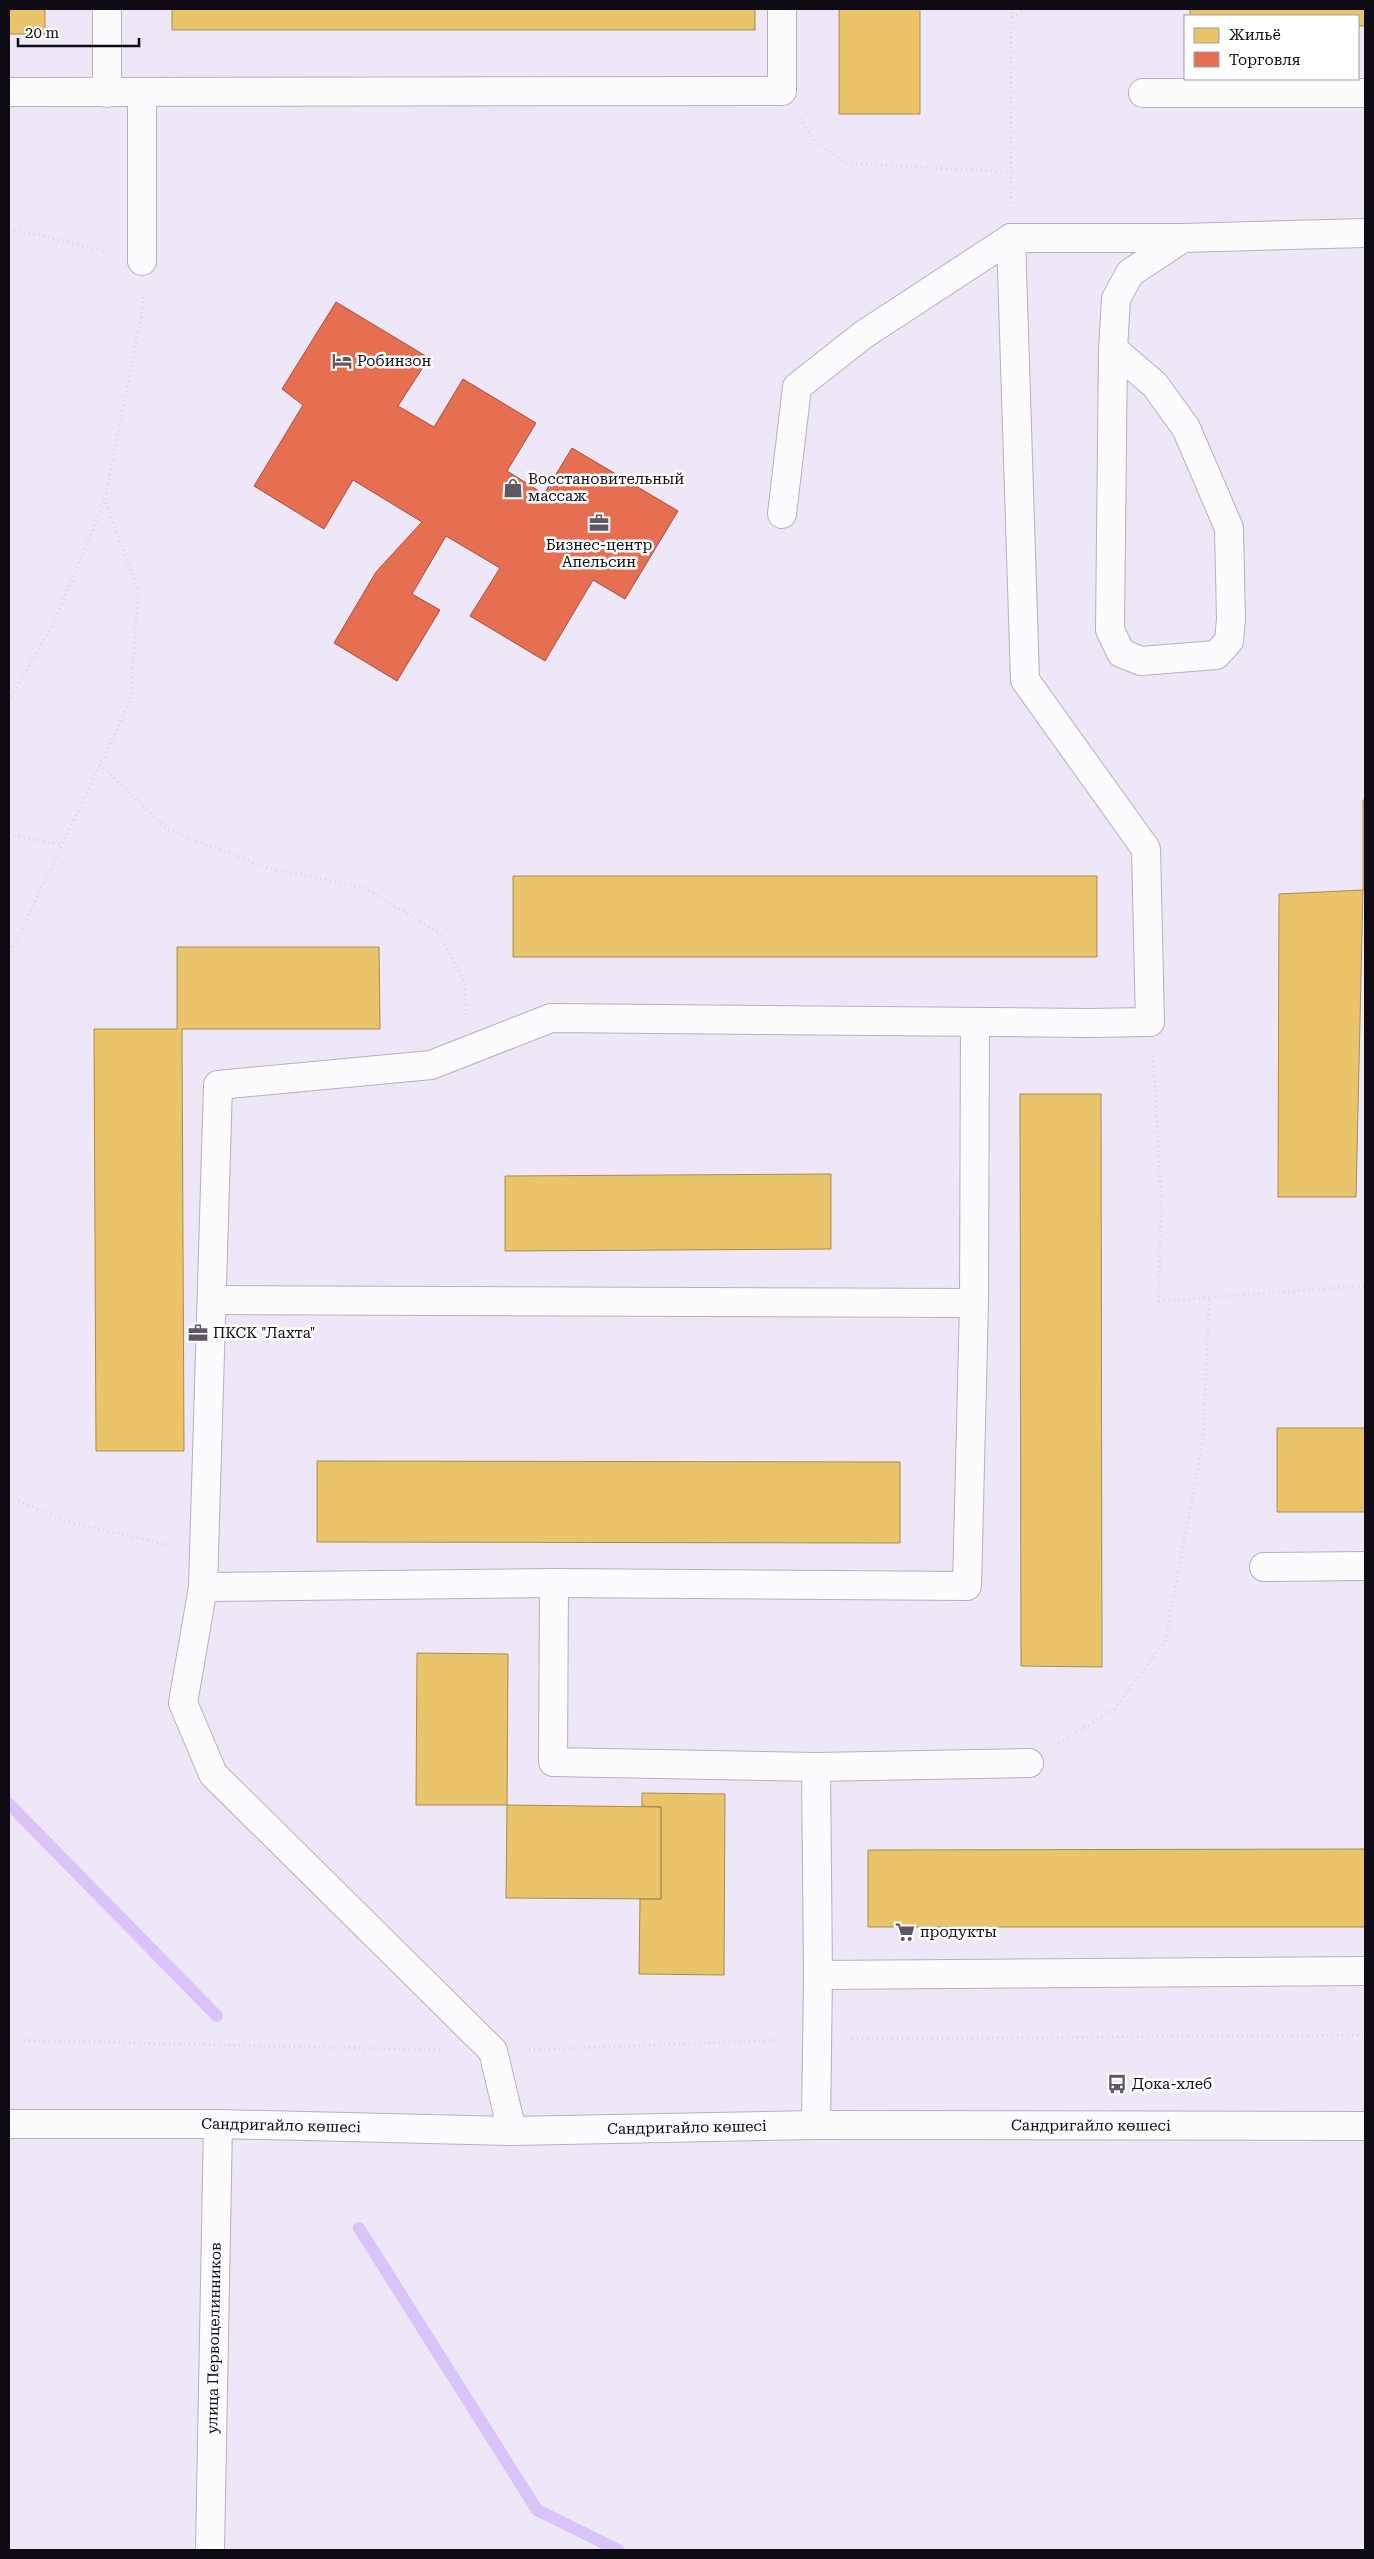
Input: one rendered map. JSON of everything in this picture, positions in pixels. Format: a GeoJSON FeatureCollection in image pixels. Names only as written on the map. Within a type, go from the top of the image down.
{"type":"FeatureCollection","features":[{"type":"Feature","properties":{"kind":"street"},"geometry":{"type":"LineString","coordinates":[[106,9],[107,93]]}},
{"type":"Feature","properties":{"kind":"street"},"geometry":{"type":"LineString","coordinates":[[9,92],[782,91],[782,9]]}},
{"type":"Feature","properties":{"kind":"street"},"geometry":{"type":"LineString","coordinates":[[142,93],[142,261]]}},
{"type":"Feature","properties":{"kind":"street"},"geometry":{"type":"LineString","coordinates":[[1143,93],[1365,93]]}},
{"type":"Feature","properties":{"kind":"street"},"geometry":{"type":"LineString","coordinates":[[782,514],[797,387],[863,335],[1011,238],[1183,238],[1365,233]]}},
{"type":"Feature","properties":{"kind":"street"},"geometry":{"type":"LineString","coordinates":[[512,2131],[493,2051],[213,1774],[184,1703],[203,1587],[218,1085],[431,1065],[551,1018],[1150,1022],[1146,849],[1025,680],[1011,238]]}},
{"type":"Feature","properties":{"kind":"street"},"geometry":{"type":"LineString","coordinates":[[1113,349],[1155,385],[1186,428],[1228,528],[1230,641],[1216,655],[1141,661],[1121,653],[1110,630],[1113,349],[1116,299],[1130,273],[1183,238]]}},
{"type":"Feature","properties":{"kind":"street"},"geometry":{"type":"LineString","coordinates":[[203,1587],[554,1583],[967,1586],[974,1303],[975,1022]]}},
{"type":"Feature","properties":{"kind":"street"},"geometry":{"type":"LineString","coordinates":[[212,1300],[974,1303]]}},
{"type":"Feature","properties":{"kind":"street"},"geometry":{"type":"LineString","coordinates":[[1264,1567],[1365,1566]]}},
{"type":"Feature","properties":{"kind":"street"},"geometry":{"type":"LineString","coordinates":[[554,1583],[554,1762],[816,1767],[1029,1763]]}},
{"type":"Feature","properties":{"kind":"street"},"geometry":{"type":"LineString","coordinates":[[816,1767],[818,1975],[816,2124]]}},
{"type":"Feature","properties":{"kind":"street"},"geometry":{"type":"LineString","coordinates":[[818,1975],[1365,1971]]}},
{"type":"Feature","properties":{"kind":"street","name":"Сандригайло көшесі"},"geometry":{"type":"LineString","coordinates":[[9,2124],[218,2124],[512,2131],[816,2124],[1365,2126]]}},
{"type":"Feature","properties":{"kind":"street","name":"улица Первоцелинников"},"geometry":{"type":"LineString","coordinates":[[210,2550],[218,2124]]}},
{"type":"Feature","properties":{"kind":"path"},"geometry":{"type":"LineString","coordinates":[[1011,9],[1011,238]]}},
{"type":"Feature","properties":{"kind":"path"},"geometry":{"type":"LineString","coordinates":[[1011,18],[1027,9]]}},
{"type":"Feature","properties":{"kind":"path"},"geometry":{"type":"LineString","coordinates":[[782,91],[815,142],[846,163],[1010,172]]}},
{"type":"Feature","properties":{"kind":"path"},"geometry":{"type":"LineString","coordinates":[[9,230],[40,235],[142,261],[143,306],[105,499],[55,620],[9,701]]}},
{"type":"Feature","properties":{"kind":"path"},"geometry":{"type":"LineString","coordinates":[[9,956],[130,702],[138,591],[105,499]]}},
{"type":"Feature","properties":{"kind":"path"},"geometry":{"type":"LineString","coordinates":[[100,764],[168,830],[271,870],[362,887],[439,933],[465,983],[467,1051]]}},
{"type":"Feature","properties":{"kind":"path"},"geometry":{"type":"LineString","coordinates":[[9,834],[62,845]]}},
{"type":"Feature","properties":{"kind":"path"},"geometry":{"type":"LineString","coordinates":[[1150,1022],[1161,1195],[1159,1301],[1365,1286]]}},
{"type":"Feature","properties":{"kind":"path"},"geometry":{"type":"LineString","coordinates":[[1029,1763],[1114,1709],[1165,1641],[1203,1441],[1209,1297]]}},
{"type":"Feature","properties":{"kind":"path"},"geometry":{"type":"LineString","coordinates":[[9,1497],[73,1523],[204,1553]]}},
{"type":"Feature","properties":{"kind":"path"},"geometry":{"type":"LineString","coordinates":[[9,2040],[493,2051],[817,2039],[1365,2035]]}},
{"type":"Feature","properties":{"kind":"building: Жильё"},"geometry":{"type":"Polygon","coordinates":[[[9,9],[45,9],[45,34],[9,34],[9,9]]]}},
{"type":"Feature","properties":{"kind":"building: Жильё"},"geometry":{"type":"Polygon","coordinates":[[[172,9],[755,9],[755,30],[172,30],[172,9]]]}},
{"type":"Feature","properties":{"kind":"building: Жильё"},"geometry":{"type":"Polygon","coordinates":[[[839,9],[920,9],[920,114],[839,114],[839,9]]]}},
{"type":"Feature","properties":{"kind":"building: Жильё"},"geometry":{"type":"Polygon","coordinates":[[[1190,9],[1365,9],[1365,26],[1359,26],[1359,15],[1190,15],[1190,9]]]}},
{"type":"Feature","properties":{"kind":"building: Жильё"},"geometry":{"type":"Polygon","coordinates":[[[1363,800],[1365,800],[1365,890],[1363,890],[1363,800]]]}},
{"type":"Feature","properties":{"kind":"building: Жильё"},"geometry":{"type":"Polygon","coordinates":[[[513,876],[1097,876],[1097,957],[513,957],[513,876]]]}},
{"type":"Feature","properties":{"kind":"building: Жильё"},"geometry":{"type":"Polygon","coordinates":[[[1363,890],[1356,1197],[1278,1197],[1279,894],[1363,890]]]}},
{"type":"Feature","properties":{"kind":"building: Жильё"},"geometry":{"type":"Polygon","coordinates":[[[177,947],[379,947],[380,1029],[182,1029],[184,1451],[96,1451],[94,1029],[177,1029],[177,947]]]}},
{"type":"Feature","properties":{"kind":"building: Жильё"},"geometry":{"type":"Polygon","coordinates":[[[1020,1094],[1101,1094],[1102,1667],[1021,1666],[1020,1094]]]}},
{"type":"Feature","properties":{"kind":"building: Жильё"},"geometry":{"type":"Polygon","coordinates":[[[831,1174],[831,1249],[505,1251],[505,1176],[831,1174]]]}},
{"type":"Feature","properties":{"kind":"building: Жильё"},"geometry":{"type":"Polygon","coordinates":[[[1277,1428],[1365,1428],[1365,1512],[1277,1512],[1277,1428]]]}},
{"type":"Feature","properties":{"kind":"building: Жильё"},"geometry":{"type":"Polygon","coordinates":[[[317,1461],[900,1462],[900,1543],[317,1542],[317,1461]]]}},
{"type":"Feature","properties":{"kind":"building: Жильё"},"geometry":{"type":"Polygon","coordinates":[[[417,1653],[508,1654],[507,1805],[416,1805],[417,1653]]]}},
{"type":"Feature","properties":{"kind":"building: Жильё"},"geometry":{"type":"Polygon","coordinates":[[[642,1793],[725,1794],[724,1975],[639,1974],[640,1899],[661,1899],[661,1807],[642,1806],[642,1793]]]}},
{"type":"Feature","properties":{"kind":"building: Жильё"},"geometry":{"type":"Polygon","coordinates":[[[507,1805],[661,1807],[661,1899],[506,1898],[507,1805]]]}},
{"type":"Feature","properties":{"kind":"building: Жильё"},"geometry":{"type":"Polygon","coordinates":[[[1365,1849],[1365,1927],[868,1927],[868,1850],[1365,1849]]]}},
{"type":"Feature","properties":{"kind":"building: Торговля"},"geometry":{"type":"Polygon","coordinates":[[[336,302],[429,358],[398,406],[434,427],[463,379],[536,423],[507,471],[544,494],[572,448],[678,511],[625,599],[593,580],[545,661],[470,616],[500,568],[446,536],[412,594],[440,610],[397,681],[334,643],[376,572],[422,522],[353,480],[324,529],[254,486],[303,405],[282,389],[336,302]]]}},
{"type":"Feature","properties":{"kind":"waterway"},"geometry":{"type":"LineString","coordinates":[[9,1804],[217,2016]]}},
{"type":"Feature","properties":{"kind":"waterway"},"geometry":{"type":"LineString","coordinates":[[359,2228],[537,2510],[618,2550]]}},
{"type":"Feature","properties":{"kind":"place","name":"Робинзон"},"geometry":{"type":"Point","coordinates":[342,361]}},
{"type":"Feature","properties":{"kind":"place","name":"Восстановительный массаж"},"geometry":{"type":"Point","coordinates":[513,488]}},
{"type":"Feature","properties":{"kind":"place","name":"Бизнес-центр Апельсин"},"geometry":{"type":"Point","coordinates":[599,523]}},
{"type":"Feature","properties":{"kind":"place","name":"ПКСК \"Лахта\""},"geometry":{"type":"Point","coordinates":[198,1333]}},
{"type":"Feature","properties":{"kind":"place","name":"продукты"},"geometry":{"type":"Point","coordinates":[905,1932]}},
{"type":"Feature","properties":{"kind":"place","name":"Дока-хлеб"},"geometry":{"type":"Point","coordinates":[1117,2084]}}]}
